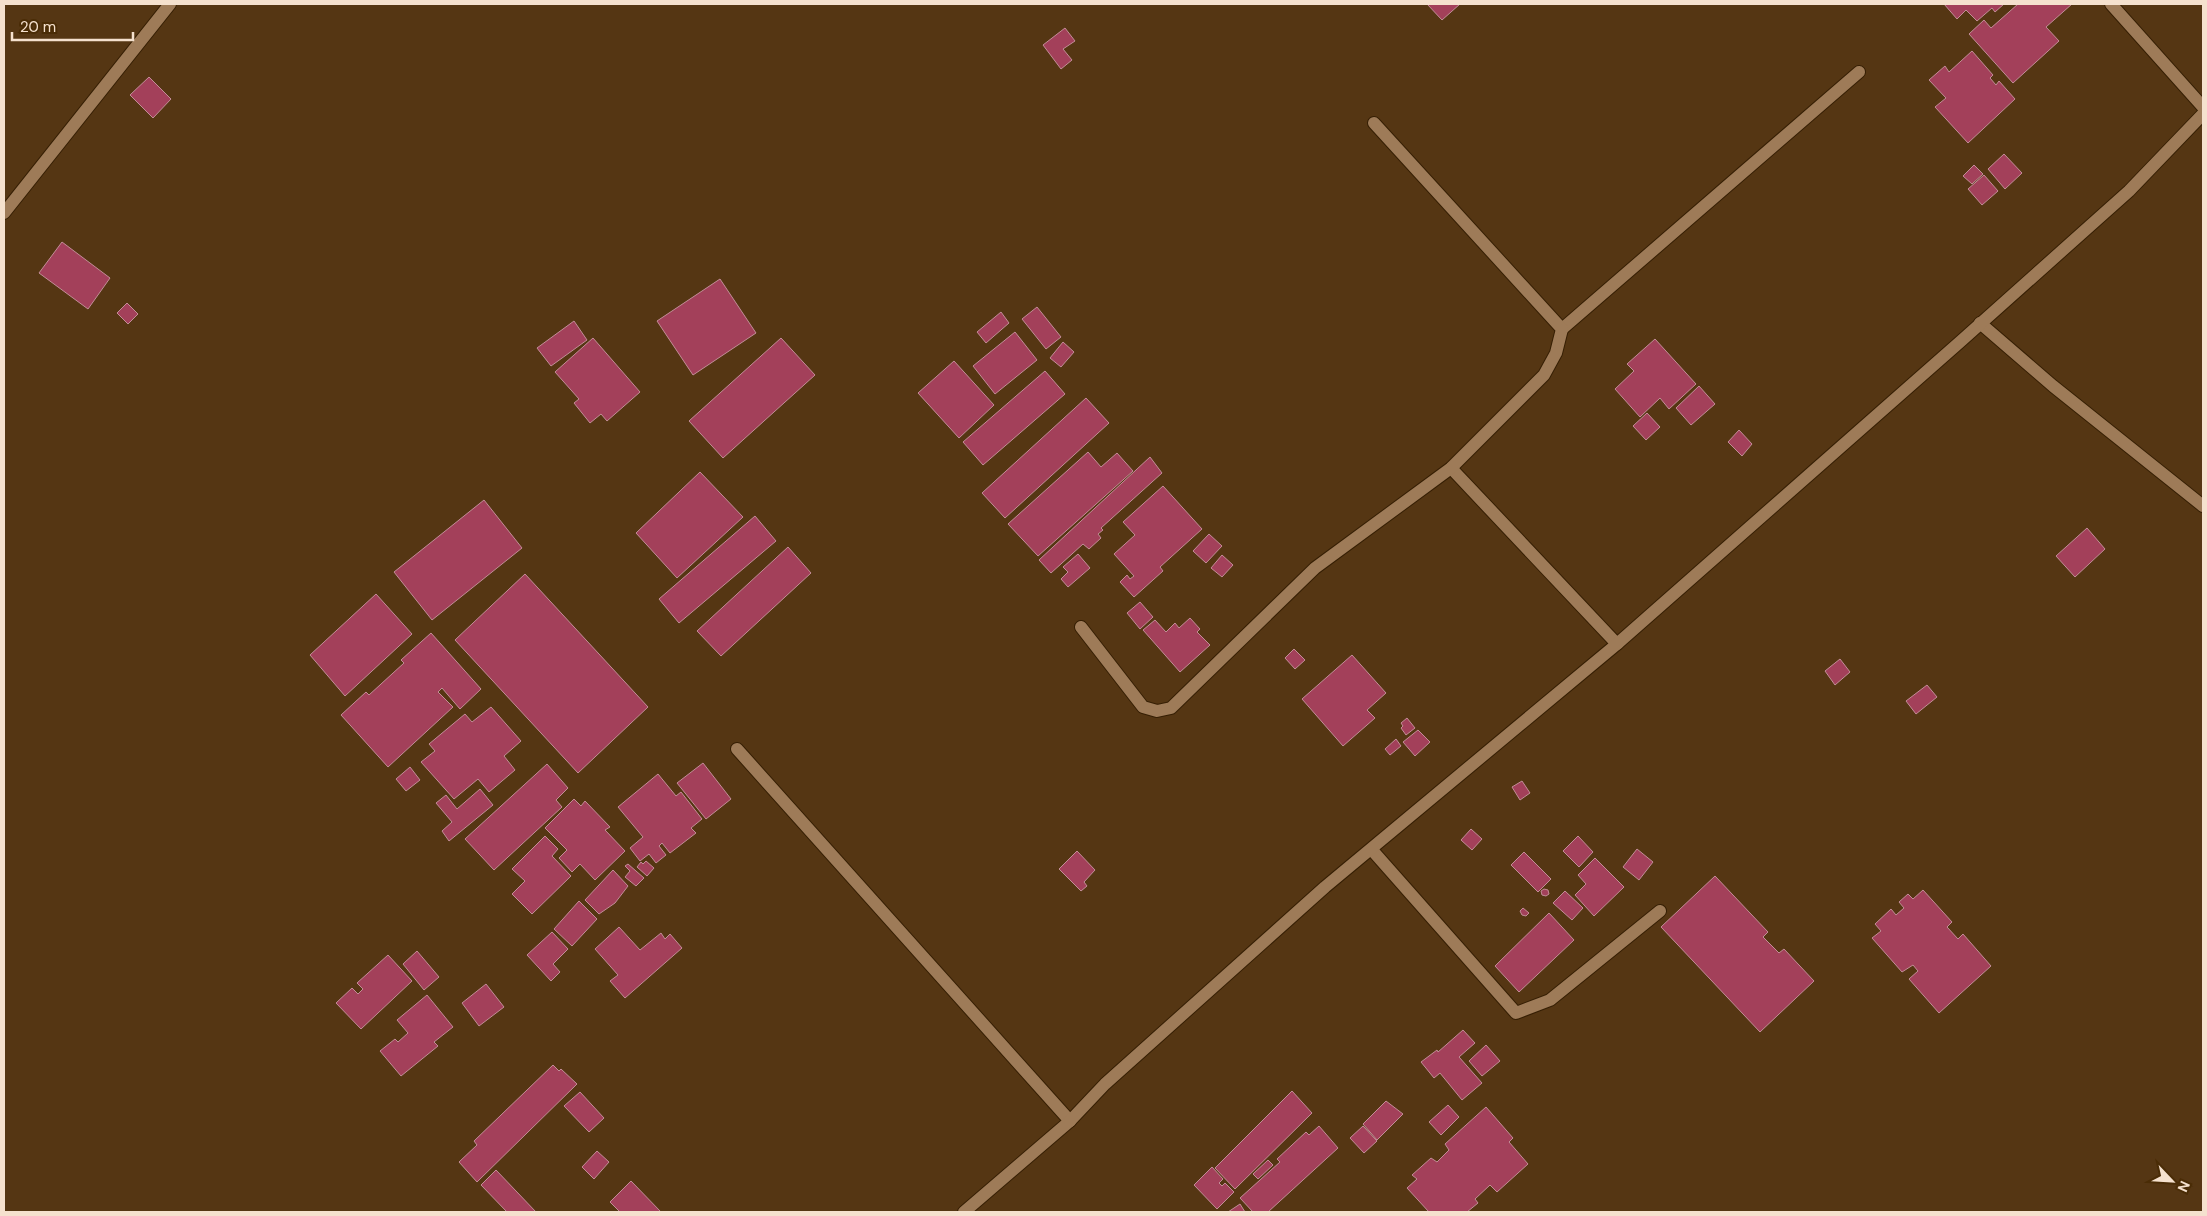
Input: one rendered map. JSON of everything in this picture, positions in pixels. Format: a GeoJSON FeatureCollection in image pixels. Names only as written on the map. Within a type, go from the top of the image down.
{"type":"FeatureCollection","features":[{"type":"Feature","properties":{"kind":"street"},"geometry":{"type":"LineString","coordinates":[[4,212],[170,4]]}},
{"type":"Feature","properties":{"kind":"street"},"geometry":{"type":"LineString","coordinates":[[2111,4],[2203,107]]}},
{"type":"Feature","properties":{"kind":"street"},"geometry":{"type":"LineString","coordinates":[[1081,627],[1143,706],[1157,711],[1171,708],[1316,568],[1451,468],[1544,375],[1556,353],[1562,329],[1859,72]]}},
{"type":"Feature","properties":{"kind":"street"},"geometry":{"type":"LineString","coordinates":[[964,1212],[1070,1121],[1105,1084],[1325,887],[1372,850],[1617,644],[2130,191],[2203,114]]}},
{"type":"Feature","properties":{"kind":"street"},"geometry":{"type":"LineString","coordinates":[[1374,123],[1562,329]]}},
{"type":"Feature","properties":{"kind":"street"},"geometry":{"type":"LineString","coordinates":[[1980,323],[2068,398],[2203,506]]}},
{"type":"Feature","properties":{"kind":"street"},"geometry":{"type":"LineString","coordinates":[[1451,468],[1617,644]]}},
{"type":"Feature","properties":{"kind":"street"},"geometry":{"type":"LineString","coordinates":[[737,749],[1070,1121]]}},
{"type":"Feature","properties":{"kind":"street"},"geometry":{"type":"LineString","coordinates":[[1372,850],[1516,1013],[1550,1000],[1660,911]]}},
{"type":"Feature","properties":{"kind":"building"},"geometry":{"type":"Polygon","coordinates":[[[1427,4],[1460,4],[1442,20],[1427,4]]]}},
{"type":"Feature","properties":{"kind":"building"},"geometry":{"type":"Polygon","coordinates":[[[1944,4],[2004,4],[1995,12],[1992,8],[1977,21],[1966,10],[1957,19],[1944,4]]]}},
{"type":"Feature","properties":{"kind":"building"},"geometry":{"type":"Polygon","coordinates":[[[2018,4],[2072,4],[2046,27],[2059,41],[2013,83],[1969,34],[1984,20],[1991,28],[2018,4]]]}},
{"type":"Feature","properties":{"kind":"building"},"geometry":{"type":"Polygon","coordinates":[[[1065,28],[1075,41],[1063,49],[1072,60],[1061,69],[1043,45],[1065,28]]]}},
{"type":"Feature","properties":{"kind":"building"},"geometry":{"type":"Polygon","coordinates":[[[1972,51],[1993,75],[1990,78],[1996,85],[1999,81],[2015,99],[1968,143],[1935,107],[1946,98],[1929,80],[1945,66],[1949,72],[1972,51]]]}},
{"type":"Feature","properties":{"kind":"building"},"geometry":{"type":"Polygon","coordinates":[[[149,77],[171,99],[153,118],[130,95],[149,77]]]}},
{"type":"Feature","properties":{"kind":"building"},"geometry":{"type":"Polygon","coordinates":[[[2004,154],[2022,173],[2005,189],[1988,169],[2004,154]]]}},
{"type":"Feature","properties":{"kind":"building"},"geometry":{"type":"Polygon","coordinates":[[[1974,165],[1983,174],[1972,184],[1963,176],[1974,165]]]}},
{"type":"Feature","properties":{"kind":"building"},"geometry":{"type":"Polygon","coordinates":[[[1984,175],[1998,191],[1982,205],[1968,189],[1984,175]]]}},
{"type":"Feature","properties":{"kind":"building"},"geometry":{"type":"Polygon","coordinates":[[[62,242],[110,278],[88,309],[39,273],[62,242]]]}},
{"type":"Feature","properties":{"kind":"building"},"geometry":{"type":"Polygon","coordinates":[[[720,279],[756,333],[693,375],[657,321],[720,279]]]}},
{"type":"Feature","properties":{"kind":"building"},"geometry":{"type":"Polygon","coordinates":[[[127,303],[138,314],[128,324],[117,313],[127,303]]]}},
{"type":"Feature","properties":{"kind":"building"},"geometry":{"type":"Polygon","coordinates":[[[1037,307],[1061,337],[1046,349],[1022,319],[1037,307]]]}},
{"type":"Feature","properties":{"kind":"building"},"geometry":{"type":"Polygon","coordinates":[[[1001,312],[1009,323],[986,343],[977,332],[1001,312]]]}},
{"type":"Feature","properties":{"kind":"building"},"geometry":{"type":"Polygon","coordinates":[[[574,321],[587,340],[551,366],[537,348],[574,321]]]}},
{"type":"Feature","properties":{"kind":"building"},"geometry":{"type":"Polygon","coordinates":[[[1015,332],[1037,360],[995,394],[973,366],[1015,332]]]}},
{"type":"Feature","properties":{"kind":"building"},"geometry":{"type":"Polygon","coordinates":[[[593,338],[640,392],[607,421],[601,414],[590,423],[574,403],[579,399],[555,372],[593,338]]]}},
{"type":"Feature","properties":{"kind":"building"},"geometry":{"type":"Polygon","coordinates":[[[781,338],[815,375],[723,458],[689,421],[781,338]]]}},
{"type":"Feature","properties":{"kind":"building"},"geometry":{"type":"Polygon","coordinates":[[[1655,339],[1696,384],[1669,409],[1660,398],[1640,417],[1615,389],[1634,371],[1627,364],[1655,339]]]}},
{"type":"Feature","properties":{"kind":"building"},"geometry":{"type":"Polygon","coordinates":[[[1063,342],[1074,352],[1061,367],[1050,358],[1063,342]]]}},
{"type":"Feature","properties":{"kind":"building"},"geometry":{"type":"Polygon","coordinates":[[[954,361],[994,405],[959,438],[918,393],[954,361]]]}},
{"type":"Feature","properties":{"kind":"building"},"geometry":{"type":"Polygon","coordinates":[[[1045,371],[1065,394],[983,465],[963,442],[1045,371]]]}},
{"type":"Feature","properties":{"kind":"building"},"geometry":{"type":"Polygon","coordinates":[[[1699,386],[1715,404],[1691,425],[1676,408],[1699,386]]]}},
{"type":"Feature","properties":{"kind":"building"},"geometry":{"type":"Polygon","coordinates":[[[1086,398],[1109,423],[1005,518],[982,493],[1086,398]]]}},
{"type":"Feature","properties":{"kind":"building"},"geometry":{"type":"Polygon","coordinates":[[[1647,413],[1660,427],[1646,440],[1633,426],[1647,413]]]}},
{"type":"Feature","properties":{"kind":"building"},"geometry":{"type":"Polygon","coordinates":[[[1739,430],[1752,444],[1742,456],[1728,442],[1739,430]]]}},
{"type":"Feature","properties":{"kind":"building"},"geometry":{"type":"Polygon","coordinates":[[[1088,452],[1101,467],[1117,453],[1133,471],[1038,556],[1008,524],[1088,452]]]}},
{"type":"Feature","properties":{"kind":"building"},"geometry":{"type":"Polygon","coordinates":[[[1150,457],[1162,473],[1101,528],[1103,530],[1098,534],[1101,538],[1089,549],[1083,544],[1051,573],[1039,560],[1150,457]]]}},
{"type":"Feature","properties":{"kind":"building"},"geometry":{"type":"Polygon","coordinates":[[[700,472],[743,517],[677,578],[636,533],[700,472]]]}},
{"type":"Feature","properties":{"kind":"building"},"geometry":{"type":"Polygon","coordinates":[[[1163,486],[1202,529],[1160,567],[1163,571],[1134,597],[1120,582],[1127,575],[1130,579],[1134,576],[1114,554],[1135,535],[1123,522],[1163,486]]]}},
{"type":"Feature","properties":{"kind":"building"},"geometry":{"type":"Polygon","coordinates":[[[484,500],[522,548],[432,620],[394,572],[484,500]]]}},
{"type":"Feature","properties":{"kind":"building"},"geometry":{"type":"Polygon","coordinates":[[[755,516],[776,541],[679,623],[659,599],[755,516]]]}},
{"type":"Feature","properties":{"kind":"building"},"geometry":{"type":"Polygon","coordinates":[[[2087,528],[2105,549],[2075,577],[2056,556],[2087,528]]]}},
{"type":"Feature","properties":{"kind":"building"},"geometry":{"type":"Polygon","coordinates":[[[1209,534],[1222,546],[1206,563],[1193,551],[1209,534]]]}},
{"type":"Feature","properties":{"kind":"building"},"geometry":{"type":"Polygon","coordinates":[[[788,547],[811,573],[721,656],[697,631],[788,547]]]}},
{"type":"Feature","properties":{"kind":"building"},"geometry":{"type":"Polygon","coordinates":[[[1078,554],[1090,568],[1068,587],[1061,579],[1068,572],[1063,567],[1078,554]]]}},
{"type":"Feature","properties":{"kind":"building"},"geometry":{"type":"Polygon","coordinates":[[[1222,555],[1233,565],[1222,577],[1211,568],[1222,555]]]}},
{"type":"Feature","properties":{"kind":"building"},"geometry":{"type":"Polygon","coordinates":[[[525,574],[648,707],[578,773],[455,640],[525,574]]]}},
{"type":"Feature","properties":{"kind":"building"},"geometry":{"type":"Polygon","coordinates":[[[376,594],[412,634],[345,696],[310,655],[376,594]]]}},
{"type":"Feature","properties":{"kind":"building"},"geometry":{"type":"Polygon","coordinates":[[[1140,602],[1153,617],[1140,629],[1127,613],[1140,602]]]}},
{"type":"Feature","properties":{"kind":"building"},"geometry":{"type":"Polygon","coordinates":[[[1190,618],[1200,629],[1197,632],[1210,645],[1180,672],[1143,630],[1155,620],[1166,632],[1175,623],[1179,628],[1190,618]]]}},
{"type":"Feature","properties":{"kind":"building"},"geometry":{"type":"Polygon","coordinates":[[[431,633],[481,689],[460,709],[442,688],[438,692],[453,707],[388,767],[341,715],[366,692],[369,695],[404,663],[401,660],[431,633]]]}},
{"type":"Feature","properties":{"kind":"building"},"geometry":{"type":"Polygon","coordinates":[[[1294,649],[1305,660],[1295,669],[1285,658],[1294,649]]]}},
{"type":"Feature","properties":{"kind":"building"},"geometry":{"type":"Polygon","coordinates":[[[1352,655],[1386,693],[1367,710],[1375,718],[1343,746],[1302,699],[1352,655]]]}},
{"type":"Feature","properties":{"kind":"building"},"geometry":{"type":"Polygon","coordinates":[[[1840,659],[1850,672],[1835,685],[1825,671],[1840,659]]]}},
{"type":"Feature","properties":{"kind":"building"},"geometry":{"type":"Polygon","coordinates":[[[1927,685],[1937,697],[1916,714],[1906,701],[1927,685]]]}},
{"type":"Feature","properties":{"kind":"building"},"geometry":{"type":"Polygon","coordinates":[[[491,707],[521,741],[504,756],[515,770],[489,792],[478,779],[454,799],[421,762],[435,751],[429,744],[465,714],[472,722],[491,707]]]}},
{"type":"Feature","properties":{"kind":"building"},"geometry":{"type":"Polygon","coordinates":[[[1407,718],[1415,728],[1406,735],[1401,728],[1403,726],[1401,723],[1407,718]]]}},
{"type":"Feature","properties":{"kind":"building"},"geometry":{"type":"Polygon","coordinates":[[[1418,730],[1430,742],[1415,756],[1403,742],[1418,730]]]}},
{"type":"Feature","properties":{"kind":"building"},"geometry":{"type":"Polygon","coordinates":[[[1396,739],[1401,746],[1390,755],[1385,749],[1396,739]]]}},
{"type":"Feature","properties":{"kind":"building"},"geometry":{"type":"Polygon","coordinates":[[[703,763],[731,799],[706,819],[677,783],[703,763]]]}},
{"type":"Feature","properties":{"kind":"building"},"geometry":{"type":"Polygon","coordinates":[[[547,764],[568,788],[556,800],[562,807],[494,870],[465,839],[547,764]]]}},
{"type":"Feature","properties":{"kind":"building"},"geometry":{"type":"Polygon","coordinates":[[[410,767],[420,780],[406,791],[396,779],[410,767]]]}},
{"type":"Feature","properties":{"kind":"building"},"geometry":{"type":"Polygon","coordinates":[[[658,774],[676,796],[681,792],[702,819],[691,828],[696,833],[670,853],[662,843],[659,846],[666,855],[656,863],[649,854],[640,861],[630,848],[643,837],[618,807],[658,774]]]}},
{"type":"Feature","properties":{"kind":"building"},"geometry":{"type":"Polygon","coordinates":[[[1522,781],[1530,793],[1520,800],[1512,787],[1522,781]]]}},
{"type":"Feature","properties":{"kind":"building"},"geometry":{"type":"Polygon","coordinates":[[[480,789],[493,805],[449,841],[442,831],[452,822],[436,803],[446,795],[457,809],[480,789]]]}},
{"type":"Feature","properties":{"kind":"building"},"geometry":{"type":"Polygon","coordinates":[[[574,799],[581,806],[585,801],[610,827],[605,830],[625,851],[595,880],[580,864],[572,872],[559,858],[567,850],[545,828],[574,799]]]}},
{"type":"Feature","properties":{"kind":"building"},"geometry":{"type":"Polygon","coordinates":[[[1471,829],[1482,839],[1472,850],[1461,840],[1471,829]]]}},
{"type":"Feature","properties":{"kind":"building"},"geometry":{"type":"Polygon","coordinates":[[[545,836],[558,849],[552,856],[571,876],[532,914],[512,894],[525,881],[512,869],[545,836]]]}},
{"type":"Feature","properties":{"kind":"building"},"geometry":{"type":"Polygon","coordinates":[[[1578,836],[1593,852],[1579,867],[1563,851],[1578,836]]]}},
{"type":"Feature","properties":{"kind":"building"},"geometry":{"type":"Polygon","coordinates":[[[1637,849],[1653,862],[1639,880],[1623,867],[1637,849]]]}},
{"type":"Feature","properties":{"kind":"building"},"geometry":{"type":"Polygon","coordinates":[[[1077,851],[1095,870],[1084,882],[1087,886],[1081,891],[1059,869],[1077,851]]]}},
{"type":"Feature","properties":{"kind":"building"},"geometry":{"type":"Polygon","coordinates":[[[1524,852],[1551,879],[1538,892],[1511,865],[1524,852]]]}},
{"type":"Feature","properties":{"kind":"building"},"geometry":{"type":"Polygon","coordinates":[[[1595,858],[1624,887],[1594,916],[1575,895],[1586,884],[1578,875],[1595,858]]]}},
{"type":"Feature","properties":{"kind":"building"},"geometry":{"type":"Polygon","coordinates":[[[646,861],[654,868],[647,876],[637,867],[641,862],[643,864],[646,861]]]}},
{"type":"Feature","properties":{"kind":"building"},"geometry":{"type":"Polygon","coordinates":[[[628,864],[644,878],[636,886],[625,877],[630,871],[625,866],[628,864]]]}},
{"type":"Feature","properties":{"kind":"building"},"geometry":{"type":"Polygon","coordinates":[[[613,870],[628,886],[615,903],[599,914],[585,900],[613,870]]]}},
{"type":"Feature","properties":{"kind":"building"},"geometry":{"type":"Polygon","coordinates":[[[1715,876],[1768,932],[1763,937],[1779,953],[1784,949],[1814,981],[1760,1032],[1661,927],[1715,876]]]}},
{"type":"Feature","properties":{"kind":"building"},"geometry":{"type":"Polygon","coordinates":[[[1544,889],[1548,890],[1549,894],[1546,896],[1542,895],[1541,891],[1544,889]]]}},
{"type":"Feature","properties":{"kind":"building"},"geometry":{"type":"Polygon","coordinates":[[[1923,890],[1952,922],[1947,927],[1958,939],[1963,934],[1991,966],[1939,1013],[1909,979],[1918,971],[1913,965],[1902,972],[1872,938],[1881,931],[1875,924],[1891,909],[1896,915],[1904,908],[1899,902],[1908,894],[1913,899],[1923,890]]]}},
{"type":"Feature","properties":{"kind":"building"},"geometry":{"type":"Polygon","coordinates":[[[1565,891],[1583,908],[1572,920],[1553,903],[1565,891]]]}},
{"type":"Feature","properties":{"kind":"building"},"geometry":{"type":"Polygon","coordinates":[[[579,901],[597,919],[572,946],[554,929],[579,901]]]}},
{"type":"Feature","properties":{"kind":"building"},"geometry":{"type":"Polygon","coordinates":[[[1523,908],[1529,913],[1526,916],[1522,915],[1520,911],[1523,908]]]}},
{"type":"Feature","properties":{"kind":"building"},"geometry":{"type":"Polygon","coordinates":[[[1549,913],[1574,940],[1519,992],[1495,966],[1549,913]]]}},
{"type":"Feature","properties":{"kind":"building"},"geometry":{"type":"Polygon","coordinates":[[[619,927],[640,950],[661,933],[665,939],[670,934],[682,948],[625,998],[610,981],[618,975],[595,949],[619,927]]]}},
{"type":"Feature","properties":{"kind":"building"},"geometry":{"type":"Polygon","coordinates":[[[552,932],[568,949],[553,964],[560,972],[551,981],[527,955],[552,932]]]}},
{"type":"Feature","properties":{"kind":"building"},"geometry":{"type":"Polygon","coordinates":[[[417,951],[439,977],[424,990],[403,964],[417,951]]]}},
{"type":"Feature","properties":{"kind":"building"},"geometry":{"type":"Polygon","coordinates":[[[388,955],[412,981],[361,1029],[336,1003],[352,988],[358,994],[363,989],[357,983],[388,955]]]}},
{"type":"Feature","properties":{"kind":"building"},"geometry":{"type":"Polygon","coordinates":[[[486,984],[504,1007],[479,1026],[462,1003],[486,984]]]}},
{"type":"Feature","properties":{"kind":"building"},"geometry":{"type":"Polygon","coordinates":[[[427,995],[453,1027],[434,1042],[438,1046],[401,1076],[380,1051],[395,1039],[398,1042],[408,1033],[397,1020],[427,995]]]}},
{"type":"Feature","properties":{"kind":"building"},"geometry":{"type":"Polygon","coordinates":[[[1463,1030],[1475,1043],[1459,1057],[1482,1083],[1462,1100],[1440,1073],[1434,1078],[1421,1062],[1437,1050],[1438,1052],[1463,1030]]]}},
{"type":"Feature","properties":{"kind":"building"},"geometry":{"type":"Polygon","coordinates":[[[1486,1045],[1500,1061],[1482,1076],[1469,1061],[1486,1045]]]}},
{"type":"Feature","properties":{"kind":"building"},"geometry":{"type":"Polygon","coordinates":[[[553,1065],[559,1071],[561,1069],[577,1084],[477,1182],[459,1162],[477,1145],[474,1141],[553,1065]]]}},
{"type":"Feature","properties":{"kind":"building"},"geometry":{"type":"Polygon","coordinates":[[[1292,1091],[1312,1113],[1235,1189],[1215,1168],[1292,1091]]]}},
{"type":"Feature","properties":{"kind":"building"},"geometry":{"type":"Polygon","coordinates":[[[580,1092],[604,1118],[589,1132],[564,1106],[580,1092]]]}},
{"type":"Feature","properties":{"kind":"building"},"geometry":{"type":"Polygon","coordinates":[[[1386,1101],[1403,1114],[1377,1140],[1363,1124],[1386,1101]]]}},
{"type":"Feature","properties":{"kind":"building"},"geometry":{"type":"Polygon","coordinates":[[[1448,1105],[1459,1117],[1441,1135],[1429,1122],[1448,1105]]]}},
{"type":"Feature","properties":{"kind":"building"},"geometry":{"type":"Polygon","coordinates":[[[1486,1107],[1513,1138],[1509,1142],[1528,1164],[1497,1192],[1490,1185],[1475,1199],[1478,1203],[1467,1212],[1429,1212],[1407,1188],[1417,1179],[1412,1175],[1431,1158],[1437,1162],[1449,1150],[1445,1144],[1486,1107]]]}},
{"type":"Feature","properties":{"kind":"building"},"geometry":{"type":"Polygon","coordinates":[[[1319,1126],[1338,1148],[1268,1212],[1253,1212],[1240,1198],[1280,1162],[1277,1159],[1306,1132],[1309,1135],[1319,1126]]]}},
{"type":"Feature","properties":{"kind":"building"},"geometry":{"type":"Polygon","coordinates":[[[1363,1126],[1377,1141],[1364,1153],[1350,1138],[1363,1126]]]}},
{"type":"Feature","properties":{"kind":"building"},"geometry":{"type":"Polygon","coordinates":[[[597,1151],[609,1162],[594,1179],[582,1167],[597,1151]]]}},
{"type":"Feature","properties":{"kind":"building"},"geometry":{"type":"Polygon","coordinates":[[[1268,1160],[1273,1165],[1258,1179],[1253,1174],[1268,1160]]]}},
{"type":"Feature","properties":{"kind":"building"},"geometry":{"type":"Polygon","coordinates":[[[1212,1167],[1223,1179],[1219,1183],[1222,1186],[1225,1183],[1234,1192],[1217,1209],[1194,1185],[1212,1167]]]}},
{"type":"Feature","properties":{"kind":"building"},"geometry":{"type":"Polygon","coordinates":[[[496,1170],[536,1212],[507,1212],[481,1185],[496,1170]]]}},
{"type":"Feature","properties":{"kind":"building"},"geometry":{"type":"Polygon","coordinates":[[[631,1181],[661,1212],[620,1212],[610,1202],[631,1181]]]}},
{"type":"Feature","properties":{"kind":"building"},"geometry":{"type":"Polygon","coordinates":[[[1240,1204],[1245,1212],[1228,1212],[1240,1204]]]}}]}
